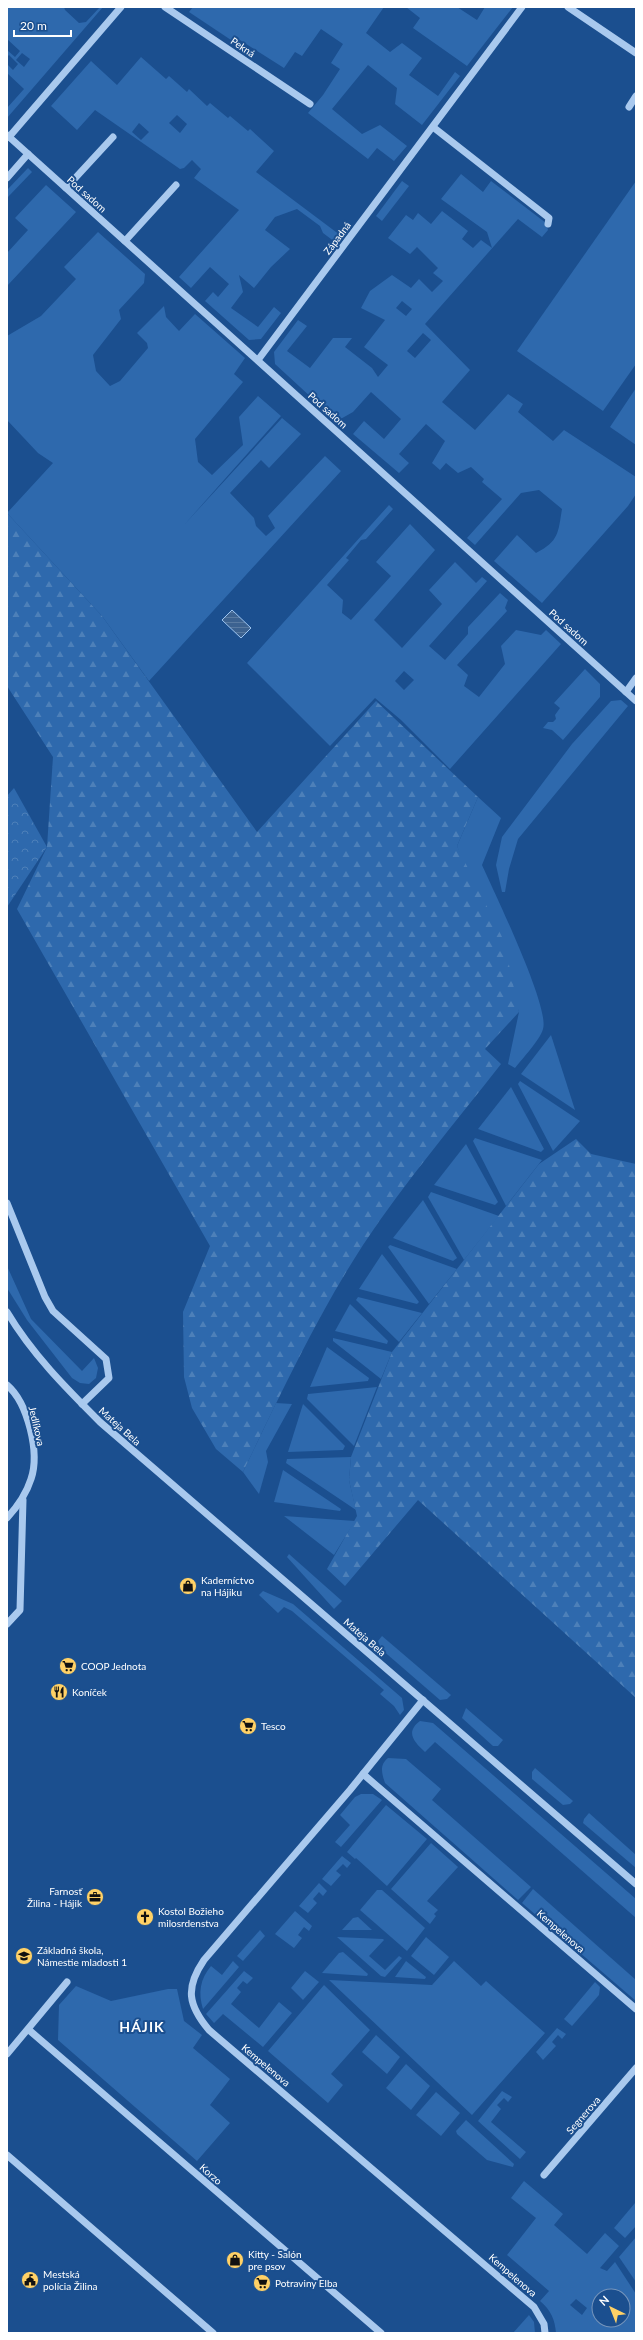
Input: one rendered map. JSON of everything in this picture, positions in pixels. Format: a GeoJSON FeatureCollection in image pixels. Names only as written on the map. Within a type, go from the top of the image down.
{"type":"FeatureCollection","features":[{"type":"Feature","properties":{"kind":"street"},"geometry":{"type":"LineString","coordinates":[[8,136],[121,7]]}},
{"type":"Feature","properties":{"kind":"street","name":"Pekná"},"geometry":{"type":"LineString","coordinates":[[165,7],[310,104]]}},
{"type":"Feature","properties":{"kind":"street","name":"Západná"},"geometry":{"type":"LineString","coordinates":[[258,360],[522,7]]}},
{"type":"Feature","properties":{"kind":"street"},"geometry":{"type":"LineString","coordinates":[[568,7],[636,53]]}},
{"type":"Feature","properties":{"kind":"street"},"geometry":{"type":"LineString","coordinates":[[629,107],[636,96]]}},
{"type":"Feature","properties":{"kind":"street"},"geometry":{"type":"LineString","coordinates":[[433,127],[549,218],[548,224]]}},
{"type":"Feature","properties":{"kind":"street","name":"Pod sadom"},"geometry":{"type":"LineString","coordinates":[[8,136],[636,700]]}},
{"type":"Feature","properties":{"kind":"street"},"geometry":{"type":"LineString","coordinates":[[66,188],[113,137]]}},
{"type":"Feature","properties":{"kind":"street"},"geometry":{"type":"LineString","coordinates":[[7,178],[28,154]]}},
{"type":"Feature","properties":{"kind":"street"},"geometry":{"type":"LineString","coordinates":[[125,241],[176,184]]}},
{"type":"Feature","properties":{"kind":"street"},"geometry":{"type":"LineString","coordinates":[[626,692],[636,678]]}},
{"type":"Feature","properties":{"kind":"street"},"geometry":{"type":"LineString","coordinates":[[7,1203],[46,1298],[54,1311],[106,1359],[109,1378],[82,1404]]}},
{"type":"Feature","properties":{"kind":"street","name":"Mateja Bela"},"geometry":{"type":"LineString","coordinates":[[7,1312],[28,1344],[82,1404],[186,1497],[636,1884]]}},
{"type":"Feature","properties":{"kind":"street","name":"Jedlíkova"},"geometry":{"type":"LineString","coordinates":[[7,1385],[25,1412],[32,1438],[34,1458],[32,1478],[23,1500],[7,1518]]}},
{"type":"Feature","properties":{"kind":"street"},"geometry":{"type":"LineString","coordinates":[[7,1624],[20,1610],[23,1500]]}},
{"type":"Feature","properties":{"kind":"street","name":"Kempelenova"},"geometry":{"type":"LineString","coordinates":[[423,1700],[363,1774],[204,1960],[194,1975],[191,1996],[196,2014],[210,2030],[534,2307],[544,2324],[544,2333]]}},
{"type":"Feature","properties":{"kind":"street","name":"Kempelenova"},"geometry":{"type":"LineString","coordinates":[[363,1774],[636,2009]]}},
{"type":"Feature","properties":{"kind":"street"},"geometry":{"type":"LineString","coordinates":[[7,2054],[29,2030],[67,1982]]}},
{"type":"Feature","properties":{"kind":"street","name":"Korzo"},"geometry":{"type":"LineString","coordinates":[[29,2030],[381,2333]]}},
{"type":"Feature","properties":{"kind":"street","name":"Segnerova"},"geometry":{"type":"LineString","coordinates":[[544,2175],[636,2068]]}},
{"type":"Feature","properties":{"kind":"street"},"geometry":{"type":"LineString","coordinates":[[7,2155],[213,2333]]}},
{"type":"Feature","properties":{"kind":"green space"},"geometry":{"type":"Polygon","coordinates":[[[7,7],[64,7],[65,10],[79,23],[86,22],[100,7],[103,7],[7,118],[7,108],[24,89],[7,73],[7,64],[13,70],[18,64],[9,55],[7,57],[7,50],[15,57],[20,51],[7,39],[7,7]],[[22,53],[16,60],[24,67],[30,59],[22,53]]]}},
{"type":"Feature","properties":{"kind":"green space"},"geometry":{"type":"Polygon","coordinates":[[[193,7],[384,7],[366,33],[390,52],[402,43],[422,58],[409,75],[438,96],[455,72],[460,76],[422,125],[395,104],[397,88],[368,65],[332,109],[362,134],[380,125],[407,146],[394,161],[377,148],[368,159],[308,113],[323,95],[340,69],[331,63],[343,44],[321,29],[302,56],[295,52],[284,68],[240,40],[237,44],[189,12],[193,7]]]}},
{"type":"Feature","properties":{"kind":"green space"},"geometry":{"type":"Polygon","coordinates":[[[406,7],[457,7],[477,20],[485,7],[513,7],[467,66],[413,28],[420,18],[406,7]]]}},
{"type":"Feature","properties":{"kind":"green space"},"geometry":{"type":"Polygon","coordinates":[[[141,57],[166,79],[169,76],[187,92],[189,89],[207,106],[210,103],[228,118],[230,116],[248,131],[250,129],[274,151],[256,172],[340,235],[335,242],[323,233],[320,226],[297,209],[275,217],[265,230],[290,249],[271,267],[254,288],[239,275],[243,292],[231,308],[258,327],[274,307],[281,313],[261,339],[249,340],[205,301],[213,292],[218,297],[229,284],[210,267],[191,288],[179,277],[239,210],[194,178],[201,169],[192,160],[184,168],[180,169],[95,110],[77,130],[51,106],[91,61],[117,85],[141,57]],[[177,115],[169,123],[180,133],[187,124],[177,115]],[[139,123],[132,132],[141,140],[149,132],[139,123]]]}},
{"type":"Feature","properties":{"kind":"green space"},"geometry":{"type":"Polygon","coordinates":[[[28,168],[32,172],[7,198],[7,190],[28,168]]]}},
{"type":"Feature","properties":{"kind":"green space"},"geometry":{"type":"Polygon","coordinates":[[[461,174],[483,192],[491,181],[546,223],[548,230],[542,237],[518,219],[425,324],[470,370],[442,402],[475,430],[508,394],[523,404],[518,412],[553,441],[564,430],[636,477],[636,494],[628,506],[542,603],[494,561],[517,535],[536,553],[544,549],[556,536],[562,509],[539,490],[521,493],[475,545],[467,538],[502,499],[482,482],[484,479],[471,467],[458,473],[446,463],[440,470],[432,463],[445,441],[426,424],[399,454],[409,463],[399,473],[353,434],[364,421],[384,439],[401,419],[371,392],[353,412],[337,421],[275,364],[274,352],[298,320],[307,326],[287,351],[310,368],[333,338],[352,338],[345,347],[372,368],[378,377],[388,365],[364,347],[385,320],[361,308],[370,291],[392,275],[411,288],[419,279],[432,292],[443,281],[433,273],[438,268],[417,247],[410,254],[388,238],[406,215],[413,220],[418,213],[431,224],[442,211],[468,231],[462,239],[473,248],[481,240],[492,248],[487,232],[441,199],[461,174]],[[402,301],[396,308],[406,316],[412,309],[402,301]],[[423,333],[407,351],[415,358],[431,340],[423,333]]]}},
{"type":"Feature","properties":{"kind":"green space"},"geometry":{"type":"Polygon","coordinates":[[[402,181],[409,186],[382,221],[376,216],[402,181]]]}},
{"type":"Feature","properties":{"kind":"green space"},"geometry":{"type":"Polygon","coordinates":[[[636,181],[636,364],[603,411],[517,351],[636,181]]]}},
{"type":"Feature","properties":{"kind":"green space"},"geometry":{"type":"Polygon","coordinates":[[[46,185],[76,212],[7,286],[7,253],[28,230],[15,218],[46,185]]]}},
{"type":"Feature","properties":{"kind":"green space"},"geometry":{"type":"Polygon","coordinates":[[[98,232],[145,274],[144,283],[119,310],[121,319],[93,355],[96,371],[110,386],[120,381],[148,348],[147,343],[137,333],[164,306],[166,317],[179,331],[195,314],[245,358],[234,374],[243,382],[195,439],[198,462],[212,475],[243,445],[239,417],[258,396],[281,416],[184,525],[282,418],[301,434],[269,468],[261,460],[230,493],[254,518],[256,526],[266,536],[275,528],[268,516],[325,456],[341,471],[149,681],[102,616],[7,513],[53,463],[38,453],[7,420],[7,336],[41,316],[76,279],[64,267],[98,232]]]}},
{"type":"Feature","properties":{"kind":"green space"},"geometry":{"type":"Polygon","coordinates":[[[636,388],[636,445],[610,427],[636,388]]]}},
{"type":"Feature","properties":{"kind":"green space"},"geometry":{"type":"Polygon","coordinates":[[[389,505],[393,509],[366,539],[361,540],[346,558],[349,560],[327,585],[343,600],[342,613],[351,620],[391,576],[376,562],[410,524],[435,550],[374,620],[402,648],[442,604],[429,590],[455,562],[476,583],[482,577],[487,581],[429,646],[445,660],[468,634],[468,627],[500,593],[508,600],[505,608],[507,611],[457,665],[468,675],[464,686],[479,697],[505,664],[501,646],[516,630],[541,635],[546,630],[561,644],[450,769],[401,720],[375,698],[330,746],[247,663],[389,505]],[[404,671],[395,681],[404,690],[414,680],[404,671]]]}},
{"type":"Feature","properties":{"kind":"green space"},"geometry":{"type":"Polygon","coordinates":[[[7,513],[102,616],[257,832],[376,701],[478,797],[457,846],[504,941],[519,1012],[485,1049],[501,1064],[413,1176],[363,1245],[315,1328],[285,1385],[243,1472],[216,1449],[192,1408],[184,1377],[183,1312],[210,1246],[17,909],[47,847],[53,757],[7,686],[7,513]]]}},
{"type":"Feature","properties":{"kind":"green space"},"geometry":{"type":"Polygon","coordinates":[[[585,669],[600,684],[600,697],[563,740],[552,730],[543,728],[548,722],[553,722],[556,719],[555,715],[560,708],[554,703],[585,669]]]}},
{"type":"Feature","properties":{"kind":"green space"},"geometry":{"type":"Polygon","coordinates":[[[621,700],[628,706],[518,839],[509,869],[505,892],[502,892],[496,865],[502,837],[572,744],[611,701],[621,700]]]}},
{"type":"Feature","properties":{"kind":"green space"},"geometry":{"type":"Polygon","coordinates":[[[14,788],[47,847],[7,907],[7,796],[14,788]]]}},
{"type":"Feature","properties":{"kind":"green space"},"geometry":{"type":"Polygon","coordinates":[[[478,797],[501,818],[482,865],[520,949],[538,998],[543,1017],[543,1029],[535,1044],[515,1068],[508,1064],[519,1012],[457,846],[478,797]]]}},
{"type":"Feature","properties":{"kind":"green space"},"geometry":{"type":"Polygon","coordinates":[[[551,1035],[575,1110],[521,1074],[551,1035]]]}},
{"type":"Feature","properties":{"kind":"green space"},"geometry":{"type":"Polygon","coordinates":[[[520,1081],[580,1121],[553,1151],[518,1084],[520,1081]]]}},
{"type":"Feature","properties":{"kind":"green space"},"geometry":{"type":"Polygon","coordinates":[[[511,1087],[544,1149],[541,1152],[478,1129],[511,1087]]]}},
{"type":"Feature","properties":{"kind":"green space"},"geometry":{"type":"Polygon","coordinates":[[[475,1138],[542,1160],[506,1206],[473,1141],[475,1138]]]}},
{"type":"Feature","properties":{"kind":"green space"},"geometry":{"type":"Polygon","coordinates":[[[576,1139],[591,1154],[636,1164],[636,1698],[418,1500],[345,1586],[327,1569],[357,1516],[349,1480],[351,1457],[392,1352],[539,1164],[576,1139]]]}},
{"type":"Feature","properties":{"kind":"green space"},"geometry":{"type":"Polygon","coordinates":[[[466,1144],[498,1202],[495,1205],[434,1185],[466,1144]]]}},
{"type":"Feature","properties":{"kind":"green space"},"geometry":{"type":"Polygon","coordinates":[[[431,1192],[499,1216],[464,1260],[428,1197],[431,1192]]]}},
{"type":"Feature","properties":{"kind":"green space"},"geometry":{"type":"Polygon","coordinates":[[[423,1200],[457,1258],[453,1261],[393,1238],[423,1200]]]}},
{"type":"Feature","properties":{"kind":"green space"},"geometry":{"type":"Polygon","coordinates":[[[390,1245],[457,1269],[429,1304],[388,1247],[390,1245]]]}},
{"type":"Feature","properties":{"kind":"green space"},"geometry":{"type":"Polygon","coordinates":[[[382,1254],[419,1302],[417,1304],[359,1289],[382,1254]]]}},
{"type":"Feature","properties":{"kind":"green space"},"geometry":{"type":"Polygon","coordinates":[[[7,1266],[31,1319],[82,1371],[94,1358],[98,1368],[96,1378],[89,1384],[80,1383],[72,1378],[27,1320],[7,1288],[7,1266]]]}},
{"type":"Feature","properties":{"kind":"green space"},"geometry":{"type":"Polygon","coordinates":[[[358,1297],[422,1313],[399,1342],[356,1300],[358,1297]]]}},
{"type":"Feature","properties":{"kind":"green space"},"geometry":{"type":"Polygon","coordinates":[[[350,1304],[388,1341],[387,1344],[335,1331],[350,1304]]]}},
{"type":"Feature","properties":{"kind":"green space"},"geometry":{"type":"Polygon","coordinates":[[[333,1338],[392,1352],[381,1379],[333,1341],[333,1338]]]}},
{"type":"Feature","properties":{"kind":"green space"},"geometry":{"type":"Polygon","coordinates":[[[327,1347],[369,1378],[368,1381],[310,1387],[327,1347]]]}},
{"type":"Feature","properties":{"kind":"green space"},"geometry":{"type":"Polygon","coordinates":[[[377,1387],[354,1446],[307,1399],[308,1394],[377,1387]]]}},
{"type":"Feature","properties":{"kind":"green space"},"geometry":{"type":"Polygon","coordinates":[[[276,1403],[292,1404],[266,1451],[268,1462],[259,1494],[243,1472],[276,1403]]]}},
{"type":"Feature","properties":{"kind":"green space"},"geometry":{"type":"Polygon","coordinates":[[[303,1404],[345,1446],[343,1450],[288,1452],[303,1404]]]}},
{"type":"Feature","properties":{"kind":"green space"},"geometry":{"type":"Polygon","coordinates":[[[351,1457],[349,1480],[356,1510],[286,1463],[287,1459],[351,1457]]]}},
{"type":"Feature","properties":{"kind":"green space"},"geometry":{"type":"Polygon","coordinates":[[[283,1470],[341,1509],[340,1511],[274,1502],[283,1470]]]}},
{"type":"Feature","properties":{"kind":"green space"},"geometry":{"type":"Polygon","coordinates":[[[284,1516],[355,1521],[334,1555],[284,1516]]]}},
{"type":"Feature","properties":{"kind":"green space"},"geometry":{"type":"Polygon","coordinates":[[[289,1554],[342,1601],[334,1609],[287,1557],[289,1554]]]}},
{"type":"Feature","properties":{"kind":"green space"},"geometry":{"type":"Polygon","coordinates":[[[263,1591],[293,1604],[402,1698],[404,1710],[400,1715],[394,1706],[380,1694],[384,1690],[292,1611],[284,1607],[278,1613],[259,1595],[263,1591]]]}},
{"type":"Feature","properties":{"kind":"green space"},"geometry":{"type":"Polygon","coordinates":[[[382,1636],[451,1695],[447,1699],[440,1700],[381,1649],[378,1641],[382,1636]]]}},
{"type":"Feature","properties":{"kind":"green space"},"geometry":{"type":"Polygon","coordinates":[[[466,1708],[503,1740],[498,1746],[493,1746],[462,1718],[466,1708]]]}},
{"type":"Feature","properties":{"kind":"green space"},"geometry":{"type":"Polygon","coordinates":[[[420,1721],[433,1723],[636,1899],[636,1918],[435,1742],[425,1752],[417,1744],[412,1733],[415,1725],[420,1721]]]}},
{"type":"Feature","properties":{"kind":"green space"},"geometry":{"type":"Polygon","coordinates":[[[388,1758],[406,1759],[441,1789],[432,1800],[531,1887],[518,1900],[385,1783],[382,1767],[388,1758]]]}},
{"type":"Feature","properties":{"kind":"green space"},"geometry":{"type":"Polygon","coordinates":[[[535,1768],[573,1801],[570,1804],[563,1805],[532,1779],[532,1772],[535,1768]]]}},
{"type":"Feature","properties":{"kind":"green space"},"geometry":{"type":"Polygon","coordinates":[[[361,1794],[373,1794],[382,1800],[341,1847],[335,1842],[350,1825],[340,1815],[355,1797],[361,1794]]]}},
{"type":"Feature","properties":{"kind":"green space"},"geometry":{"type":"Polygon","coordinates":[[[386,1805],[427,1839],[387,1886],[356,1858],[355,1859],[347,1852],[386,1805]]]}},
{"type":"Feature","properties":{"kind":"green space"},"geometry":{"type":"Polygon","coordinates":[[[589,1813],[636,1855],[636,1868],[583,1823],[584,1819],[589,1813]]]}},
{"type":"Feature","properties":{"kind":"green space"},"geometry":{"type":"Polygon","coordinates":[[[431,1843],[458,1867],[427,1901],[438,1910],[434,1914],[436,1916],[430,1924],[391,1889],[431,1843]]]}},
{"type":"Feature","properties":{"kind":"green space"},"geometry":{"type":"Polygon","coordinates":[[[342,1856],[351,1863],[347,1868],[343,1864],[336,1871],[341,1875],[331,1886],[322,1879],[342,1856]]]}},
{"type":"Feature","properties":{"kind":"green space"},"geometry":{"type":"Polygon","coordinates":[[[319,1883],[327,1891],[323,1896],[319,1892],[313,1899],[317,1903],[308,1913],[299,1906],[319,1883]]]}},
{"type":"Feature","properties":{"kind":"green space"},"geometry":{"type":"Polygon","coordinates":[[[533,1889],[636,1980],[636,2001],[522,1903],[533,1889]]]}},
{"type":"Feature","properties":{"kind":"green space"},"geometry":{"type":"Polygon","coordinates":[[[377,1890],[382,1890],[425,1928],[407,1951],[360,1910],[377,1890]]]}},
{"type":"Feature","properties":{"kind":"green space"},"geometry":{"type":"Polygon","coordinates":[[[295,1911],[312,1926],[309,1931],[304,1927],[298,1935],[302,1938],[294,1948],[275,1934],[295,1911]]]}},
{"type":"Feature","properties":{"kind":"green space"},"geometry":{"type":"Polygon","coordinates":[[[358,1917],[372,1930],[342,1930],[353,1918],[358,1917]]]}},
{"type":"Feature","properties":{"kind":"green space"},"geometry":{"type":"Polygon","coordinates":[[[260,1930],[265,1936],[243,1961],[237,1956],[260,1930]]]}},
{"type":"Feature","properties":{"kind":"green space"},"geometry":{"type":"Polygon","coordinates":[[[337,1937],[383,1939],[384,1940],[369,1956],[385,1970],[399,1956],[402,1958],[385,1977],[381,1976],[337,1937]]]}},
{"type":"Feature","properties":{"kind":"green space"},"geometry":{"type":"Polygon","coordinates":[[[426,1937],[449,1957],[434,1975],[411,1956],[426,1937]]]}},
{"type":"Feature","properties":{"kind":"green space"},"geometry":{"type":"Polygon","coordinates":[[[343,1952],[368,1974],[367,1976],[322,1973],[339,1953],[343,1952]]]}},
{"type":"Feature","properties":{"kind":"green space"},"geometry":{"type":"Polygon","coordinates":[[[233,1961],[239,1967],[203,2009],[200,1992],[202,1981],[207,1971],[211,1966],[222,1975],[233,1961]]]}},
{"type":"Feature","properties":{"kind":"green space"},"geometry":{"type":"Polygon","coordinates":[[[406,1961],[426,1977],[425,1979],[395,1977],[406,1961]]]}},
{"type":"Feature","properties":{"kind":"green space"},"geometry":{"type":"Polygon","coordinates":[[[454,1961],[481,1986],[486,1981],[545,2033],[472,2115],[329,1980],[432,1985],[454,1961]]]}},
{"type":"Feature","properties":{"kind":"green space"},"geometry":{"type":"Polygon","coordinates":[[[244,1971],[253,1978],[247,1984],[243,1981],[237,1988],[241,1992],[231,2004],[259,2028],[279,2002],[292,2013],[263,2047],[223,2014],[214,2023],[206,2014],[244,1971]]]}},
{"type":"Feature","properties":{"kind":"green space"},"geometry":{"type":"Polygon","coordinates":[[[305,1971],[319,1982],[303,2000],[291,1988],[305,1971]]]}},
{"type":"Feature","properties":{"kind":"green space"},"geometry":{"type":"Polygon","coordinates":[[[595,1982],[600,1987],[599,1995],[572,2026],[564,2019],[595,1982]]]}},
{"type":"Feature","properties":{"kind":"green space"},"geometry":{"type":"Polygon","coordinates":[[[324,1985],[370,2030],[331,2074],[343,2085],[328,2103],[268,2051],[324,1985]]]}},
{"type":"Feature","properties":{"kind":"green space"},"geometry":{"type":"Polygon","coordinates":[[[76,1986],[111,2001],[168,1989],[177,1989],[184,2021],[202,2035],[193,2048],[230,2079],[210,2105],[230,2123],[197,2161],[58,2040],[59,2005],[76,1986]]]}},
{"type":"Feature","properties":{"kind":"green space"},"geometry":{"type":"Polygon","coordinates":[[[557,2028],[566,2034],[562,2039],[558,2035],[552,2042],[556,2046],[543,2060],[536,2052],[557,2028]]]}},
{"type":"Feature","properties":{"kind":"green space"},"geometry":{"type":"Polygon","coordinates":[[[376,2035],[400,2057],[387,2074],[362,2052],[376,2035]]]}},
{"type":"Feature","properties":{"kind":"green space"},"geometry":{"type":"Polygon","coordinates":[[[406,2064],[430,2086],[411,2110],[386,2088],[406,2064]]]}},
{"type":"Feature","properties":{"kind":"green space"},"geometry":{"type":"Polygon","coordinates":[[[502,2091],[512,2097],[508,2102],[504,2098],[497,2105],[501,2109],[491,2122],[526,2152],[520,2159],[478,2121],[502,2091]]]}},
{"type":"Feature","properties":{"kind":"green space"},"geometry":{"type":"Polygon","coordinates":[[[436,2092],[460,2113],[441,2136],[416,2115],[436,2092]]]}},
{"type":"Feature","properties":{"kind":"green space"},"geometry":{"type":"Polygon","coordinates":[[[466,2120],[514,2164],[513,2167],[487,2160],[457,2134],[456,2131],[466,2120]]]}},
{"type":"Feature","properties":{"kind":"green space"},"geometry":{"type":"Polygon","coordinates":[[[524,2181],[563,2214],[554,2225],[587,2254],[605,2233],[619,2246],[600,2268],[607,2271],[615,2262],[636,2294],[636,2333],[556,2333],[552,2316],[540,2301],[549,2291],[507,2255],[536,2218],[511,2198],[524,2181]],[[576,2299],[570,2305],[582,2315],[587,2308],[576,2299]]]}},
{"type":"Feature","properties":{"kind":"green space"},"geometry":{"type":"Polygon","coordinates":[[[635,2203],[636,2226],[625,2238],[614,2228],[635,2203]]]}},
{"type":"Feature","properties":{"kind":"green space"},"geometry":{"type":"Polygon","coordinates":[[[636,2237],[636,2282],[619,2257],[636,2237]]]}},
{"type":"Feature","properties":{"kind":"green space"},"geometry":{"type":"Polygon","coordinates":[[[529,2315],[534,2322],[535,2333],[513,2333],[529,2315]]]}},
{"type":"Feature","properties":{"kind":"shaded area"},"geometry":{"type":"Polygon","coordinates":[[[232,610],[251,628],[241,638],[222,620],[232,610]]]}},
{"type":"Feature","properties":{"kind":"place","name":"Kaderníctvo na Hájiku"},"geometry":{"type":"Point","coordinates":[188,1586]}},
{"type":"Feature","properties":{"kind":"place","name":"COOP Jednota"},"geometry":{"type":"Point","coordinates":[68,1666]}},
{"type":"Feature","properties":{"kind":"place","name":"Koníček"},"geometry":{"type":"Point","coordinates":[59,1692]}},
{"type":"Feature","properties":{"kind":"place","name":"Tesco"},"geometry":{"type":"Point","coordinates":[248,1726]}},
{"type":"Feature","properties":{"kind":"place","name":"Farnosť Žilina - Hájik"},"geometry":{"type":"Point","coordinates":[95,1897]}},
{"type":"Feature","properties":{"kind":"place","name":"Kostol Božieho milosrdenstva"},"geometry":{"type":"Point","coordinates":[145,1917]}},
{"type":"Feature","properties":{"kind":"place","name":"Základná škola, Námestie mladosti 1"},"geometry":{"type":"Point","coordinates":[24,1956]}},
{"type":"Feature","properties":{"kind":"place","name":"Kitty - Salón pre psov"},"geometry":{"type":"Point","coordinates":[235,2260]}},
{"type":"Feature","properties":{"kind":"place","name":"Mestská polícia Žilina"},"geometry":{"type":"Point","coordinates":[30,2280]}},
{"type":"Feature","properties":{"kind":"place","name":"Potraviny Elba"},"geometry":{"type":"Point","coordinates":[262,2283]}},
{"type":"Feature","properties":{"kind":"district","name":"HÁJIK"},"geometry":{"type":"Point","coordinates":[142,2026]}}]}
